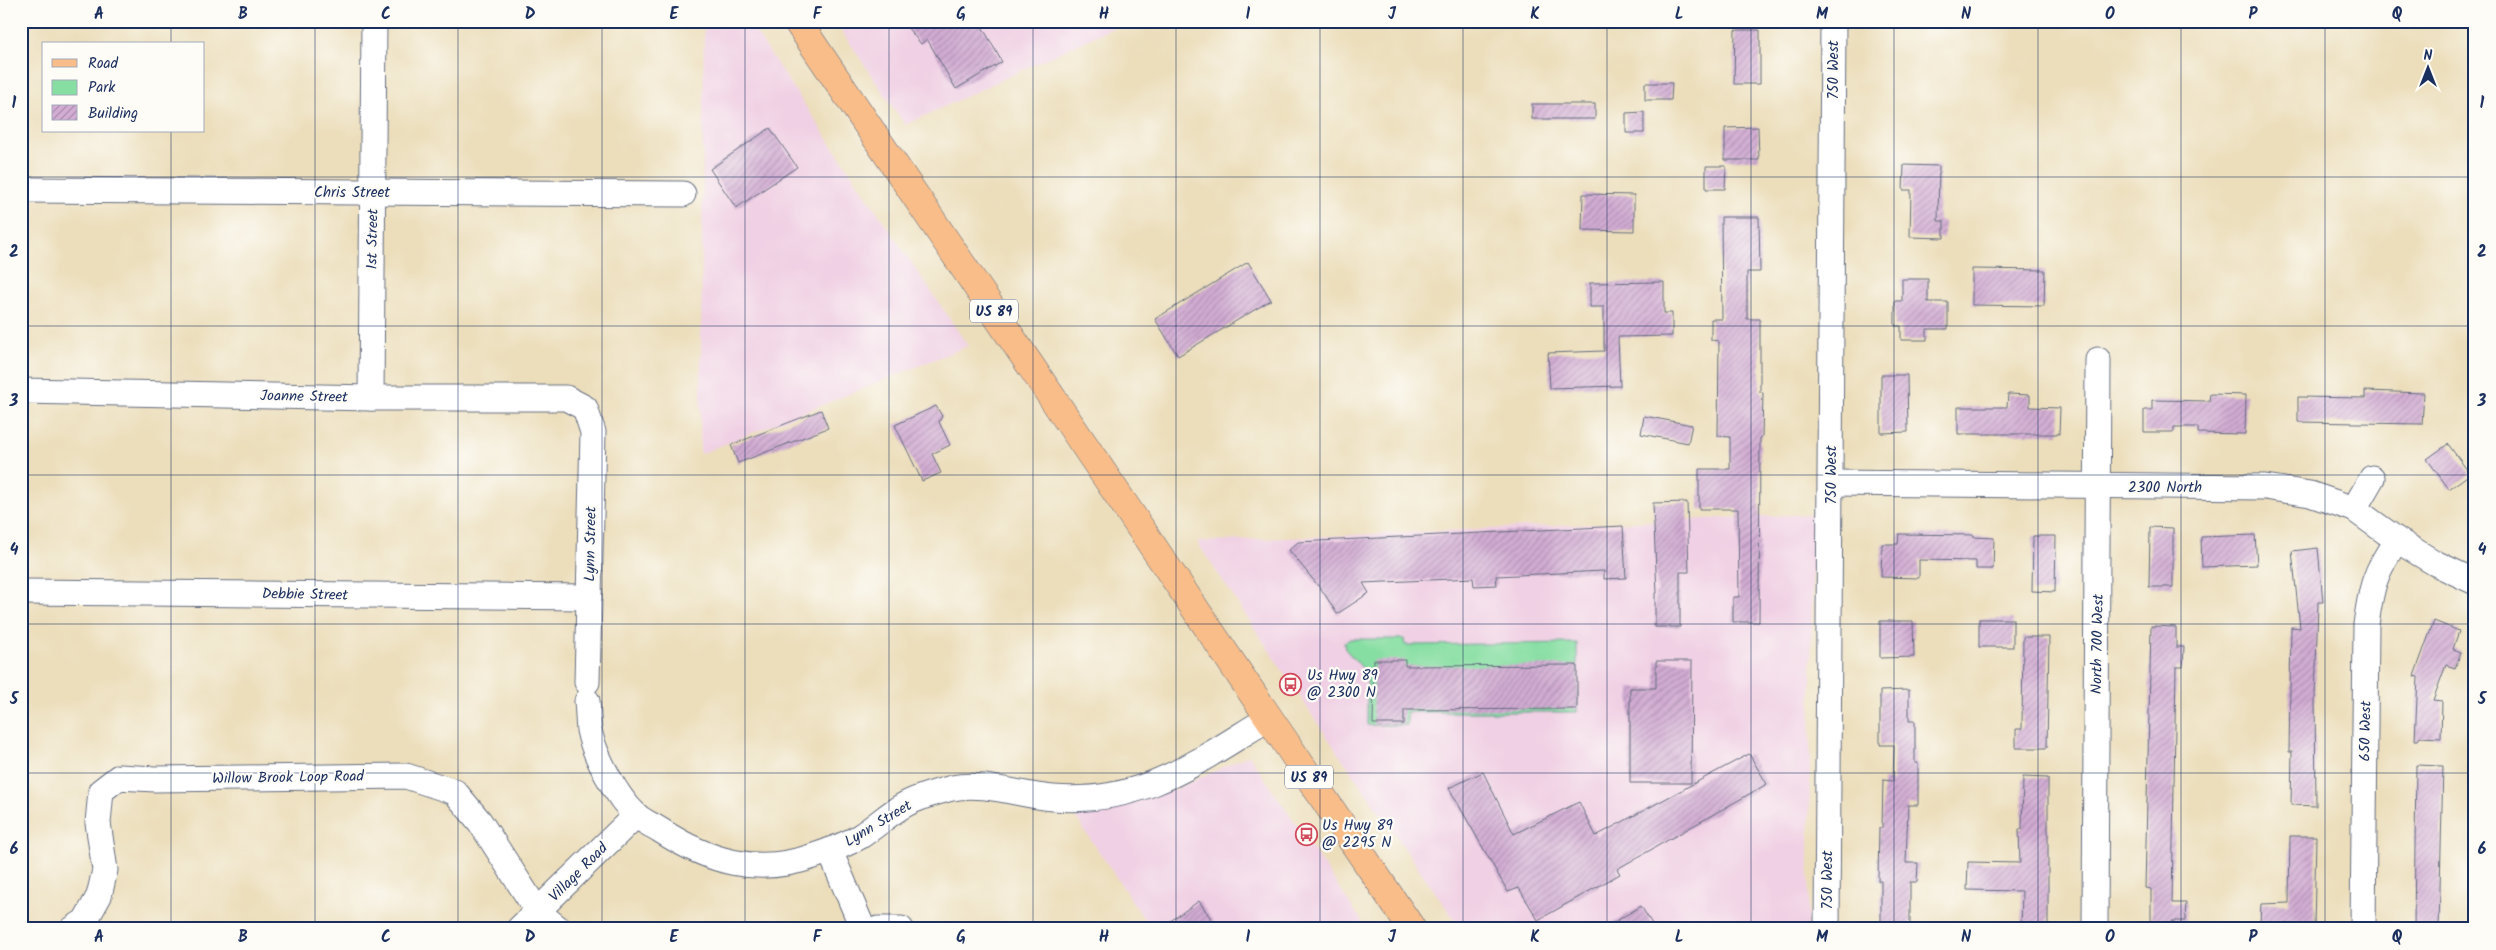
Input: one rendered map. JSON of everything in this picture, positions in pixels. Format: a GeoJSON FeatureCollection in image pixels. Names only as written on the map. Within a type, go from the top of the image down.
{"type":"FeatureCollection","features":[{"type":"Feature","properties":{"kind":"main road","name":"US 89"},"geometry":{"type":"LineString","coordinates":[[796,21],[1412,929]]}},
{"type":"Feature","properties":{"kind":"street","name":"1st Street"},"geometry":{"type":"LineString","coordinates":[[370,398],[374,21]]}},
{"type":"Feature","properties":{"kind":"street","name":"750 West"},"geometry":{"type":"LineString","coordinates":[[1827,929],[1833,21]]}},
{"type":"Feature","properties":{"kind":"street","name":"Chris Street"},"geometry":{"type":"LineString","coordinates":[[21,190],[683,194]]}},
{"type":"Feature","properties":{"kind":"street","name":"North 700 West"},"geometry":{"type":"LineString","coordinates":[[2095,929],[2098,360]]}},
{"type":"Feature","properties":{"kind":"street","name":"Joanne Street"},"geometry":{"type":"LineString","coordinates":[[21,391],[370,398],[566,398],[585,408]]}},
{"type":"Feature","properties":{"kind":"street","name":"Lynn Street"},"geometry":{"type":"LineString","coordinates":[[585,408],[593,432],[587,692],[590,730],[599,758],[617,791],[636,815],[671,837],[714,859],[779,866],[830,851],[858,837],[906,804],[954,788],[999,788],[1050,798],[1088,800],[1137,791],[1170,777],[1269,718]]}},
{"type":"Feature","properties":{"kind":"street"},"geometry":{"type":"LineString","coordinates":[[2354,510],[2372,478]]}},
{"type":"Feature","properties":{"kind":"street","name":"2300 North"},"geometry":{"type":"LineString","coordinates":[[1831,483],[2098,487],[2265,487],[2310,494],[2354,510],[2397,540],[2435,563],[2475,582]]}},
{"type":"Feature","properties":{"kind":"street","name":"650 West"},"geometry":{"type":"LineString","coordinates":[[2363,929],[2366,625],[2370,592],[2380,564],[2397,540]]}},
{"type":"Feature","properties":{"kind":"street","name":"Debbie Street"},"geometry":{"type":"LineString","coordinates":[[21,592],[589,597]]}},
{"type":"Feature","properties":{"kind":"street","name":"Willow Brook Loop Road"},"geometry":{"type":"LineString","coordinates":[[85,926],[99,896],[105,870],[98,822],[101,791],[119,777],[155,779],[406,776],[455,792],[480,822],[538,912],[559,929]]}},
{"type":"Feature","properties":{"kind":"street","name":"Village Road"},"geometry":{"type":"LineString","coordinates":[[519,929],[636,815]]}},
{"type":"Feature","properties":{"kind":"street"},"geometry":{"type":"LineString","coordinates":[[830,851],[863,929]]}},
{"type":"Feature","properties":{"kind":"street"},"geometry":{"type":"LineString","coordinates":[[878,929],[901,929]]}},
{"type":"Feature","properties":{"kind":"shaded area"},"geometry":{"type":"Polygon","coordinates":[[[704,21],[748,21],[968,346],[700,454],[704,21]]]}},
{"type":"Feature","properties":{"kind":"shaded area"},"geometry":{"type":"Polygon","coordinates":[[[835,21],[1124,21],[1125,22],[905,125],[835,21]]]}},
{"type":"Feature","properties":{"kind":"shaded area"},"geometry":{"type":"Polygon","coordinates":[[[1813,514],[1808,929],[1461,929],[1316,721],[1197,542],[1813,514]]]}},
{"type":"Feature","properties":{"kind":"shaded area"},"geometry":{"type":"Polygon","coordinates":[[[1249,755],[1367,929],[1151,929],[1072,812],[1114,808],[1176,789],[1249,755]]]}},
{"type":"Feature","properties":{"kind":"green space"},"geometry":{"type":"Polygon","coordinates":[[[1350,639],[1404,639],[1405,645],[1577,643],[1577,712],[1407,712],[1407,725],[1367,725],[1367,673],[1345,649],[1344,643],[1350,639]]]}},
{"type":"Feature","properties":{"kind":"building"},"geometry":{"type":"Polygon","coordinates":[[[902,21],[979,21],[1002,62],[956,89],[927,39],[921,44],[902,21]]]}},
{"type":"Feature","properties":{"kind":"building"},"geometry":{"type":"Polygon","coordinates":[[[1735,30],[1760,30],[1760,84],[1734,84],[1735,30]]]}},
{"type":"Feature","properties":{"kind":"building"},"geometry":{"type":"Polygon","coordinates":[[[1645,83],[1672,83],[1671,100],[1645,100],[1645,83]]]}},
{"type":"Feature","properties":{"kind":"building"},"geometry":{"type":"Polygon","coordinates":[[[1532,104],[1595,104],[1595,119],[1532,119],[1532,104]]]}},
{"type":"Feature","properties":{"kind":"building"},"geometry":{"type":"Polygon","coordinates":[[[1644,112],[1644,133],[1626,133],[1626,113],[1644,112]]]}},
{"type":"Feature","properties":{"kind":"building"},"geometry":{"type":"Polygon","coordinates":[[[1758,127],[1759,160],[1725,160],[1725,128],[1758,127]]]}},
{"type":"Feature","properties":{"kind":"building"},"geometry":{"type":"Polygon","coordinates":[[[770,128],[797,167],[736,208],[710,169],[770,128]]]}},
{"type":"Feature","properties":{"kind":"building"},"geometry":{"type":"Polygon","coordinates":[[[1904,165],[1939,166],[1938,221],[1944,221],[1944,238],[1910,237],[1911,190],[1903,190],[1904,165]]]}},
{"type":"Feature","properties":{"kind":"building"},"geometry":{"type":"Polygon","coordinates":[[[1706,166],[1726,166],[1725,189],[1706,189],[1706,166]]]}},
{"type":"Feature","properties":{"kind":"building"},"geometry":{"type":"Polygon","coordinates":[[[1583,194],[1634,195],[1634,231],[1582,230],[1583,194]]]}},
{"type":"Feature","properties":{"kind":"building"},"geometry":{"type":"Polygon","coordinates":[[[1721,217],[1759,217],[1760,272],[1747,272],[1747,319],[1760,319],[1760,392],[1763,393],[1762,437],[1760,437],[1759,622],[1733,622],[1733,597],[1739,597],[1738,509],[1699,509],[1699,469],[1730,469],[1730,437],[1718,436],[1719,341],[1711,340],[1711,319],[1722,319],[1721,217]]]}},
{"type":"Feature","properties":{"kind":"building"},"geometry":{"type":"Polygon","coordinates":[[[1248,262],[1271,300],[1178,356],[1155,319],[1248,262]]]}},
{"type":"Feature","properties":{"kind":"building"},"geometry":{"type":"Polygon","coordinates":[[[1972,269],[2045,270],[2044,306],[1972,305],[1972,269]]]}},
{"type":"Feature","properties":{"kind":"building"},"geometry":{"type":"Polygon","coordinates":[[[1902,279],[1928,279],[1928,302],[1948,302],[1948,329],[1927,329],[1927,340],[1901,340],[1901,326],[1895,326],[1895,301],[1902,301],[1902,279]]]}},
{"type":"Feature","properties":{"kind":"building"},"geometry":{"type":"Polygon","coordinates":[[[1664,282],[1664,313],[1672,313],[1672,336],[1618,337],[1620,386],[1550,388],[1548,353],[1604,351],[1604,307],[1590,307],[1590,283],[1664,282]]]}},
{"type":"Feature","properties":{"kind":"building"},"geometry":{"type":"Polygon","coordinates":[[[1881,375],[1907,375],[1908,432],[1881,433],[1881,375]]]}},
{"type":"Feature","properties":{"kind":"building"},"geometry":{"type":"Polygon","coordinates":[[[2365,391],[2424,393],[2422,424],[2298,422],[2298,397],[2365,398],[2365,391]]]}},
{"type":"Feature","properties":{"kind":"building"},"geometry":{"type":"Polygon","coordinates":[[[2008,394],[2030,395],[2030,407],[2060,408],[2059,434],[1958,434],[1958,407],[2007,407],[2008,394]]]}},
{"type":"Feature","properties":{"kind":"building"},"geometry":{"type":"Polygon","coordinates":[[[2210,394],[2246,395],[2245,434],[2198,433],[2198,427],[2174,427],[2174,432],[2144,432],[2144,410],[2152,410],[2152,400],[2209,401],[2210,394]]]}},
{"type":"Feature","properties":{"kind":"building"},"geometry":{"type":"Polygon","coordinates":[[[936,406],[942,416],[939,422],[950,445],[932,454],[941,473],[922,481],[895,425],[936,406]]]}},
{"type":"Feature","properties":{"kind":"building"},"geometry":{"type":"Polygon","coordinates":[[[821,410],[828,428],[738,463],[731,445],[821,410]]]}},
{"type":"Feature","properties":{"kind":"building"},"geometry":{"type":"Polygon","coordinates":[[[1644,416],[1692,425],[1688,443],[1641,434],[1644,416]]]}},
{"type":"Feature","properties":{"kind":"building"},"geometry":{"type":"Polygon","coordinates":[[[2448,444],[2470,474],[2449,489],[2427,459],[2448,444]]]}},
{"type":"Feature","properties":{"kind":"building"},"geometry":{"type":"Polygon","coordinates":[[[1687,502],[1689,572],[1680,572],[1680,627],[1655,627],[1655,593],[1657,593],[1653,503],[1687,502]]]}},
{"type":"Feature","properties":{"kind":"building"},"geometry":{"type":"Polygon","coordinates":[[[1623,526],[1626,578],[1604,579],[1604,571],[1496,576],[1497,585],[1474,586],[1473,578],[1363,583],[1369,593],[1337,614],[1324,593],[1289,550],[1298,542],[1623,526]]]}},
{"type":"Feature","properties":{"kind":"building"},"geometry":{"type":"Polygon","coordinates":[[[2150,527],[2173,528],[2173,587],[2149,587],[2150,527]]]}},
{"type":"Feature","properties":{"kind":"building"},"geometry":{"type":"Polygon","coordinates":[[[1899,534],[1974,535],[1974,537],[1994,538],[1993,569],[1976,569],[1976,561],[1919,560],[1919,578],[1881,577],[1882,544],[1898,544],[1899,534]]]}},
{"type":"Feature","properties":{"kind":"building"},"geometry":{"type":"Polygon","coordinates":[[[2255,535],[2257,565],[2202,567],[2201,537],[2255,535]]]}},
{"type":"Feature","properties":{"kind":"building"},"geometry":{"type":"Polygon","coordinates":[[[2033,536],[2056,536],[2055,592],[2032,591],[2033,536]]]}},
{"type":"Feature","properties":{"kind":"building"},"geometry":{"type":"Polygon","coordinates":[[[2318,548],[2323,602],[2318,602],[2315,697],[2316,806],[2291,805],[2292,752],[2289,752],[2291,627],[2300,628],[2292,551],[2318,548]]]}},
{"type":"Feature","properties":{"kind":"building"},"geometry":{"type":"Polygon","coordinates":[[[1979,619],[2013,619],[2013,647],[1979,647],[1979,619]]]}},
{"type":"Feature","properties":{"kind":"building"},"geometry":{"type":"Polygon","coordinates":[[[1880,621],[1913,621],[1914,657],[1880,658],[1880,621]]]}},
{"type":"Feature","properties":{"kind":"building"},"geometry":{"type":"Polygon","coordinates":[[[2434,621],[2459,631],[2453,649],[2461,652],[2455,668],[2446,665],[2433,700],[2442,701],[2441,738],[2420,737],[2418,740],[2415,740],[2418,677],[2414,676],[2434,621]]]}},
{"type":"Feature","properties":{"kind":"building"},"geometry":{"type":"Polygon","coordinates":[[[2151,626],[2176,627],[2176,647],[2184,647],[2183,667],[2176,667],[2172,903],[2186,903],[2185,921],[2172,921],[2172,929],[2151,929],[2151,889],[2145,888],[2151,626]]]}},
{"type":"Feature","properties":{"kind":"building"},"geometry":{"type":"Polygon","coordinates":[[[2023,637],[2049,637],[2047,748],[2016,748],[2016,729],[2022,729],[2023,637]]]}},
{"type":"Feature","properties":{"kind":"building"},"geometry":{"type":"Polygon","coordinates":[[[1374,660],[1405,660],[1405,666],[1577,665],[1577,709],[1404,710],[1404,724],[1373,724],[1374,660]]]}},
{"type":"Feature","properties":{"kind":"building"},"geometry":{"type":"Polygon","coordinates":[[[1656,661],[1692,661],[1691,783],[1630,783],[1630,688],[1656,688],[1656,661]]]}},
{"type":"Feature","properties":{"kind":"building"},"geometry":{"type":"Polygon","coordinates":[[[1909,690],[1909,721],[1915,721],[1918,805],[1908,805],[1906,863],[1918,863],[1917,882],[1910,882],[1910,929],[1881,929],[1881,881],[1878,881],[1879,828],[1882,828],[1883,780],[1893,781],[1894,745],[1880,745],[1880,691],[1909,690]]]}},
{"type":"Feature","properties":{"kind":"building"},"geometry":{"type":"Polygon","coordinates":[[[1749,754],[1767,784],[1617,869],[1620,874],[1538,920],[1519,888],[1508,892],[1449,788],[1483,772],[1514,834],[1579,802],[1596,836],[1749,754]]]}},
{"type":"Feature","properties":{"kind":"building"},"geometry":{"type":"Polygon","coordinates":[[[2416,765],[2443,766],[2439,929],[2414,929],[2416,765]]]}},
{"type":"Feature","properties":{"kind":"building"},"geometry":{"type":"Polygon","coordinates":[[[2023,777],[2048,778],[2048,929],[2021,929],[2022,891],[1967,890],[1968,862],[2020,863],[2019,829],[2022,829],[2023,777]]]}},
{"type":"Feature","properties":{"kind":"building"},"geometry":{"type":"Polygon","coordinates":[[[2290,836],[2316,836],[2314,929],[2288,929],[2288,924],[2260,923],[2261,904],[2289,903],[2290,836]]]}},
{"type":"Feature","properties":{"kind":"building"},"geometry":{"type":"Polygon","coordinates":[[[1199,901],[1218,929],[1159,929],[1199,901]]]}},
{"type":"Feature","properties":{"kind":"building"},"geometry":{"type":"Polygon","coordinates":[[[1641,906],[1655,929],[1603,929],[1641,906]]]}},
{"type":"Feature","properties":{"kind":"place","name":"Us Hwy 89 @ 2300 N"},"geometry":{"type":"Point","coordinates":[1291,684]}},
{"type":"Feature","properties":{"kind":"place","name":"Us Hwy 89 @ 2295 N"},"geometry":{"type":"Point","coordinates":[1306,834]}}]}
